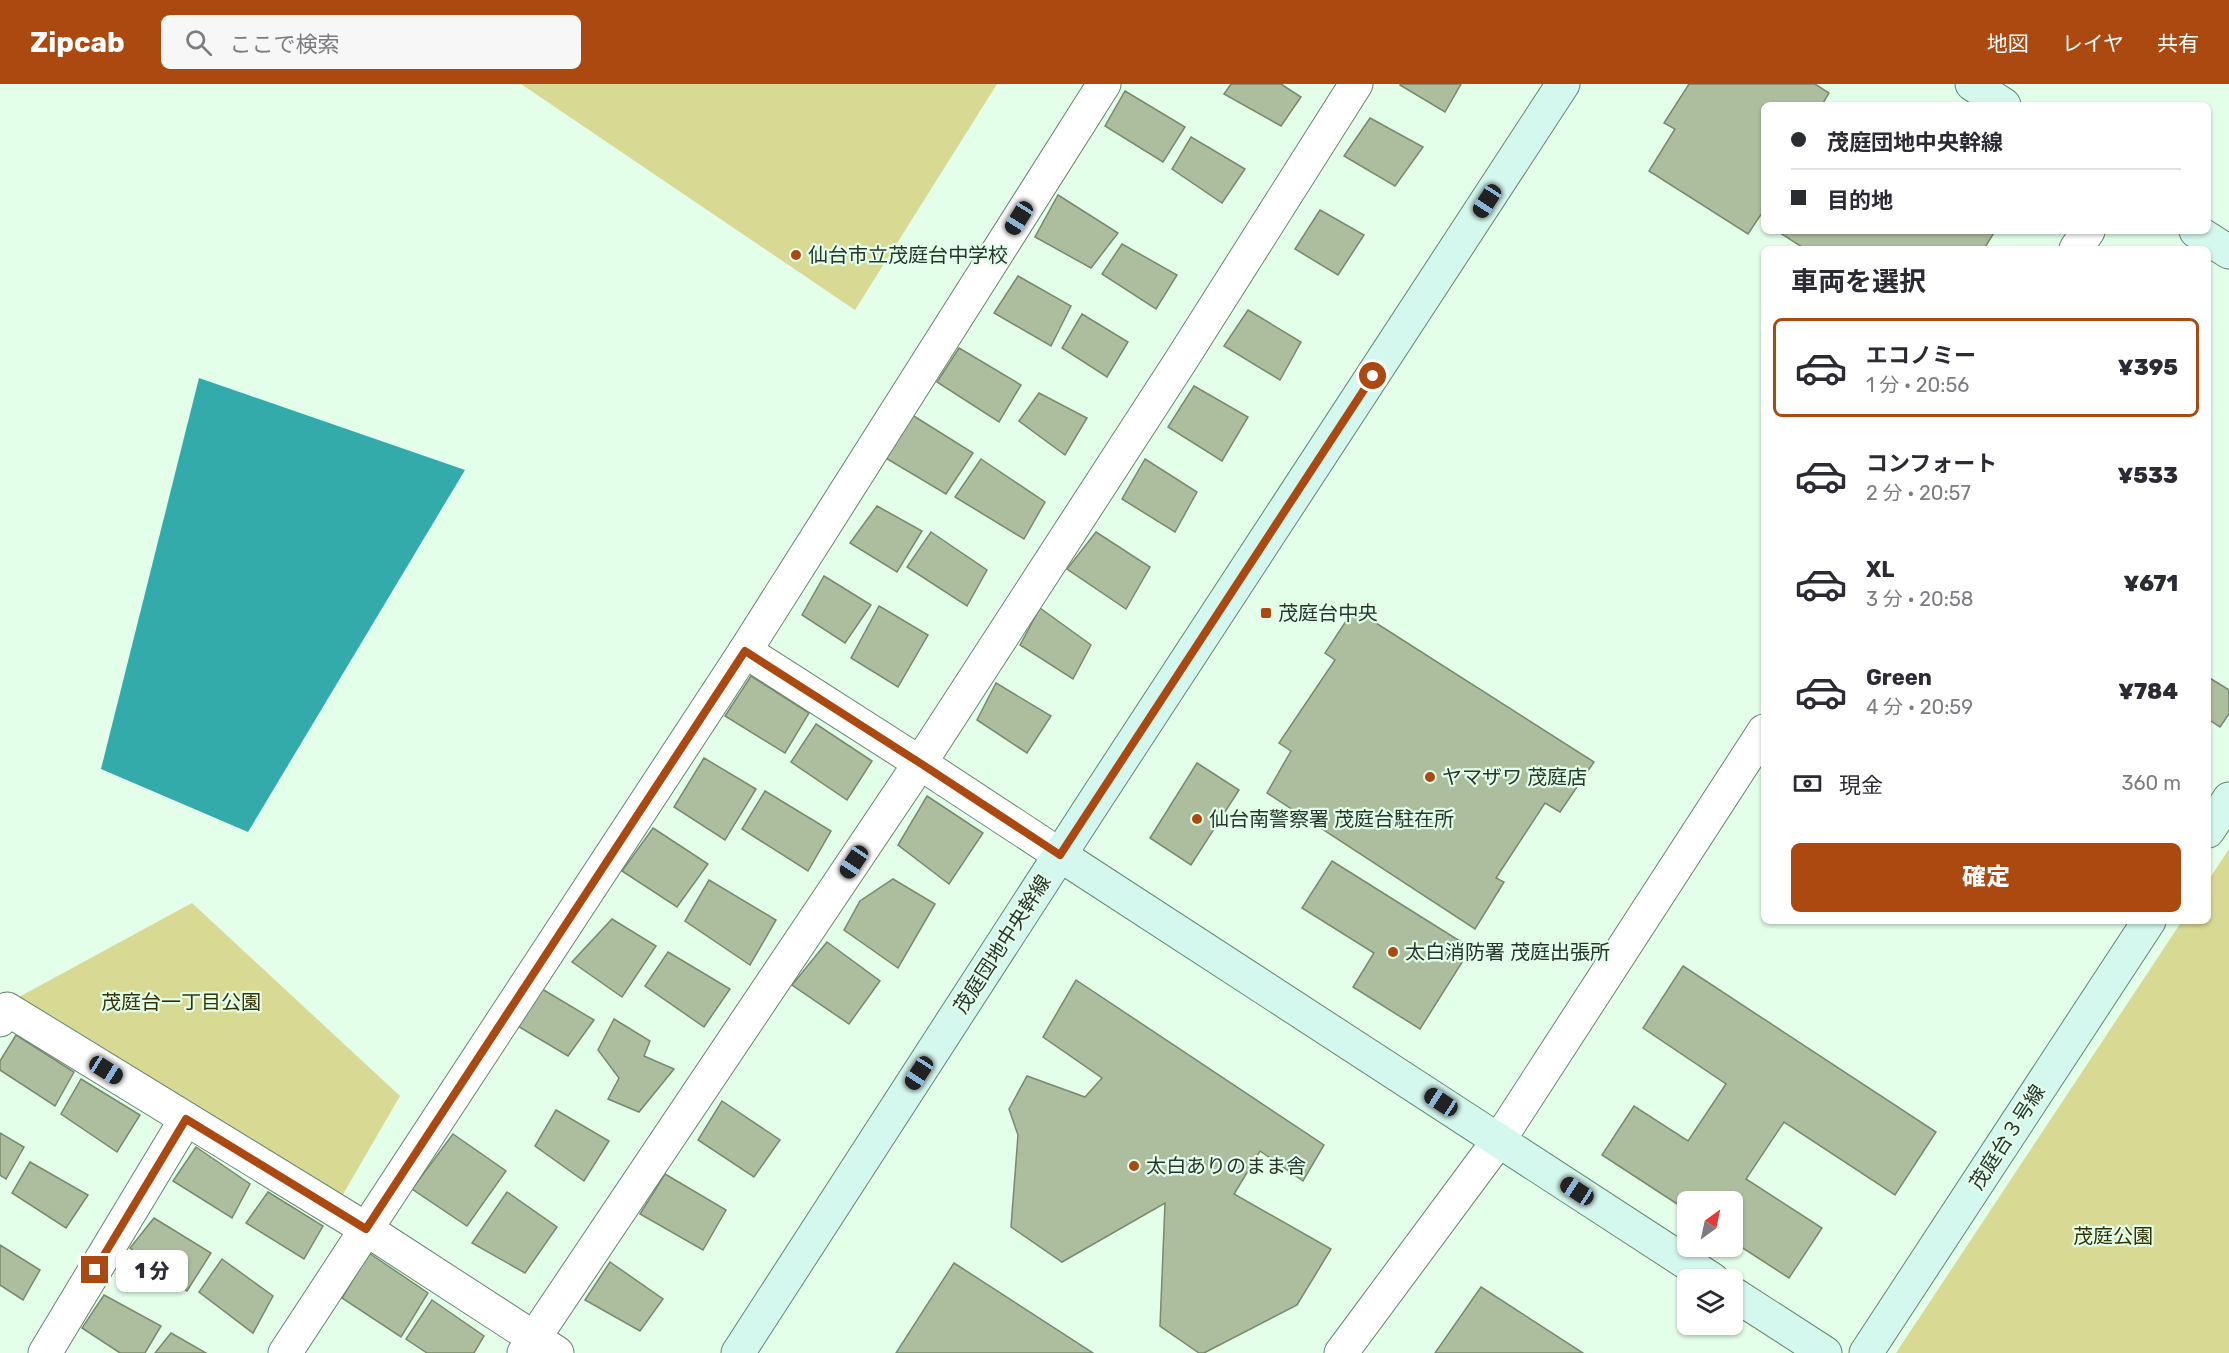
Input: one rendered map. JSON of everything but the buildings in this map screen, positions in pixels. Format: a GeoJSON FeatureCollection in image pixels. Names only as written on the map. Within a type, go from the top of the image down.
{"type":"FeatureCollection","features":[{"type":"Feature","properties":{"kind":"street"},"geometry":{"type":"LineString","coordinates":[[285,1353],[745,651],[1104,84]]}},
{"type":"Feature","properties":{"kind":"street"},"geometry":{"type":"LineString","coordinates":[[0,1020],[7,1009],[366,1229],[538,1348],[1161,392],[1356,84]]}},
{"type":"Feature","properties":{"kind":"street","name":"茂庭団地中央幹線"},"geometry":{"type":"LineString","coordinates":[[738,1353],[1563,84]]}},
{"type":"Feature","properties":{"kind":"street"},"geometry":{"type":"LineString","coordinates":[[1972,84],[1999,102]]}},
{"type":"Feature","properties":{"kind":"street"},"geometry":{"type":"LineString","coordinates":[[2201,234],[2229,252]]}},
{"type":"Feature","properties":{"kind":"street"},"geometry":{"type":"LineString","coordinates":[[745,651],[1696,1269]]}},
{"type":"Feature","properties":{"kind":"street"},"geometry":{"type":"LineString","coordinates":[[1341,1353],[1499,1140],[1761,736]]}},
{"type":"Feature","properties":{"kind":"street"},"geometry":{"type":"LineString","coordinates":[[2211,826],[2229,799]]}},
{"type":"Feature","properties":{"kind":"street","name":"茂庭台３号線"},"geometry":{"type":"LineString","coordinates":[[1866,1353],[2147,924]]}},
{"type":"Feature","properties":{"kind":"street"},"geometry":{"type":"LineString","coordinates":[[45,1353],[186,1119]]}},
{"type":"Feature","properties":{"kind":"street"},"geometry":{"type":"LineString","coordinates":[[1743,1300],[1825,1353]]}},
{"type":"Feature","properties":{"kind":"green space"},"geometry":{"type":"Polygon","coordinates":[[[521,84],[997,84],[855,310],[521,84]]]}},
{"type":"Feature","properties":{"kind":"green space","name":"茂庭公園"},"geometry":{"type":"Polygon","coordinates":[[[2229,849],[2229,1353],[1896,1353],[2180,924],[2211,924],[2211,876],[2229,849]]]}},
{"type":"Feature","properties":{"kind":"green space","name":"茂庭台一丁目公園"},"geometry":{"type":"Polygon","coordinates":[[[192,903],[400,1096],[342,1196],[19,997],[192,903]]]}},
{"type":"Feature","properties":{"kind":"water"},"geometry":{"type":"Polygon","coordinates":[[[199,378],[465,470],[248,832],[101,769],[199,378]]]}},
{"type":"Feature","properties":{"kind":"place","name":"仙台市立茂庭台中学校"},"geometry":{"type":"Point","coordinates":[796,255]}},
{"type":"Feature","properties":{"kind":"place","name":"茂庭台中央"},"geometry":{"type":"Point","coordinates":[1266,613]}},
{"type":"Feature","properties":{"kind":"place","name":"ヤマザワ 茂庭店"},"geometry":{"type":"Point","coordinates":[1430,777]}},
{"type":"Feature","properties":{"kind":"place","name":"仙台南警察署 茂庭台駐在所"},"geometry":{"type":"Point","coordinates":[1197,819]}},
{"type":"Feature","properties":{"kind":"place","name":"太白消防署 茂庭出張所"},"geometry":{"type":"Point","coordinates":[1393,952]}},
{"type":"Feature","properties":{"kind":"place","name":"太白ありのまま舎"},"geometry":{"type":"Point","coordinates":[1134,1166]}},
{"type":"Feature","properties":{"kind":"route"},"geometry":{"type":"LineString","coordinates":[[95,1270],[186,1119],[366,1229],[745,651],[1060,855],[1373,376]]}}]}
